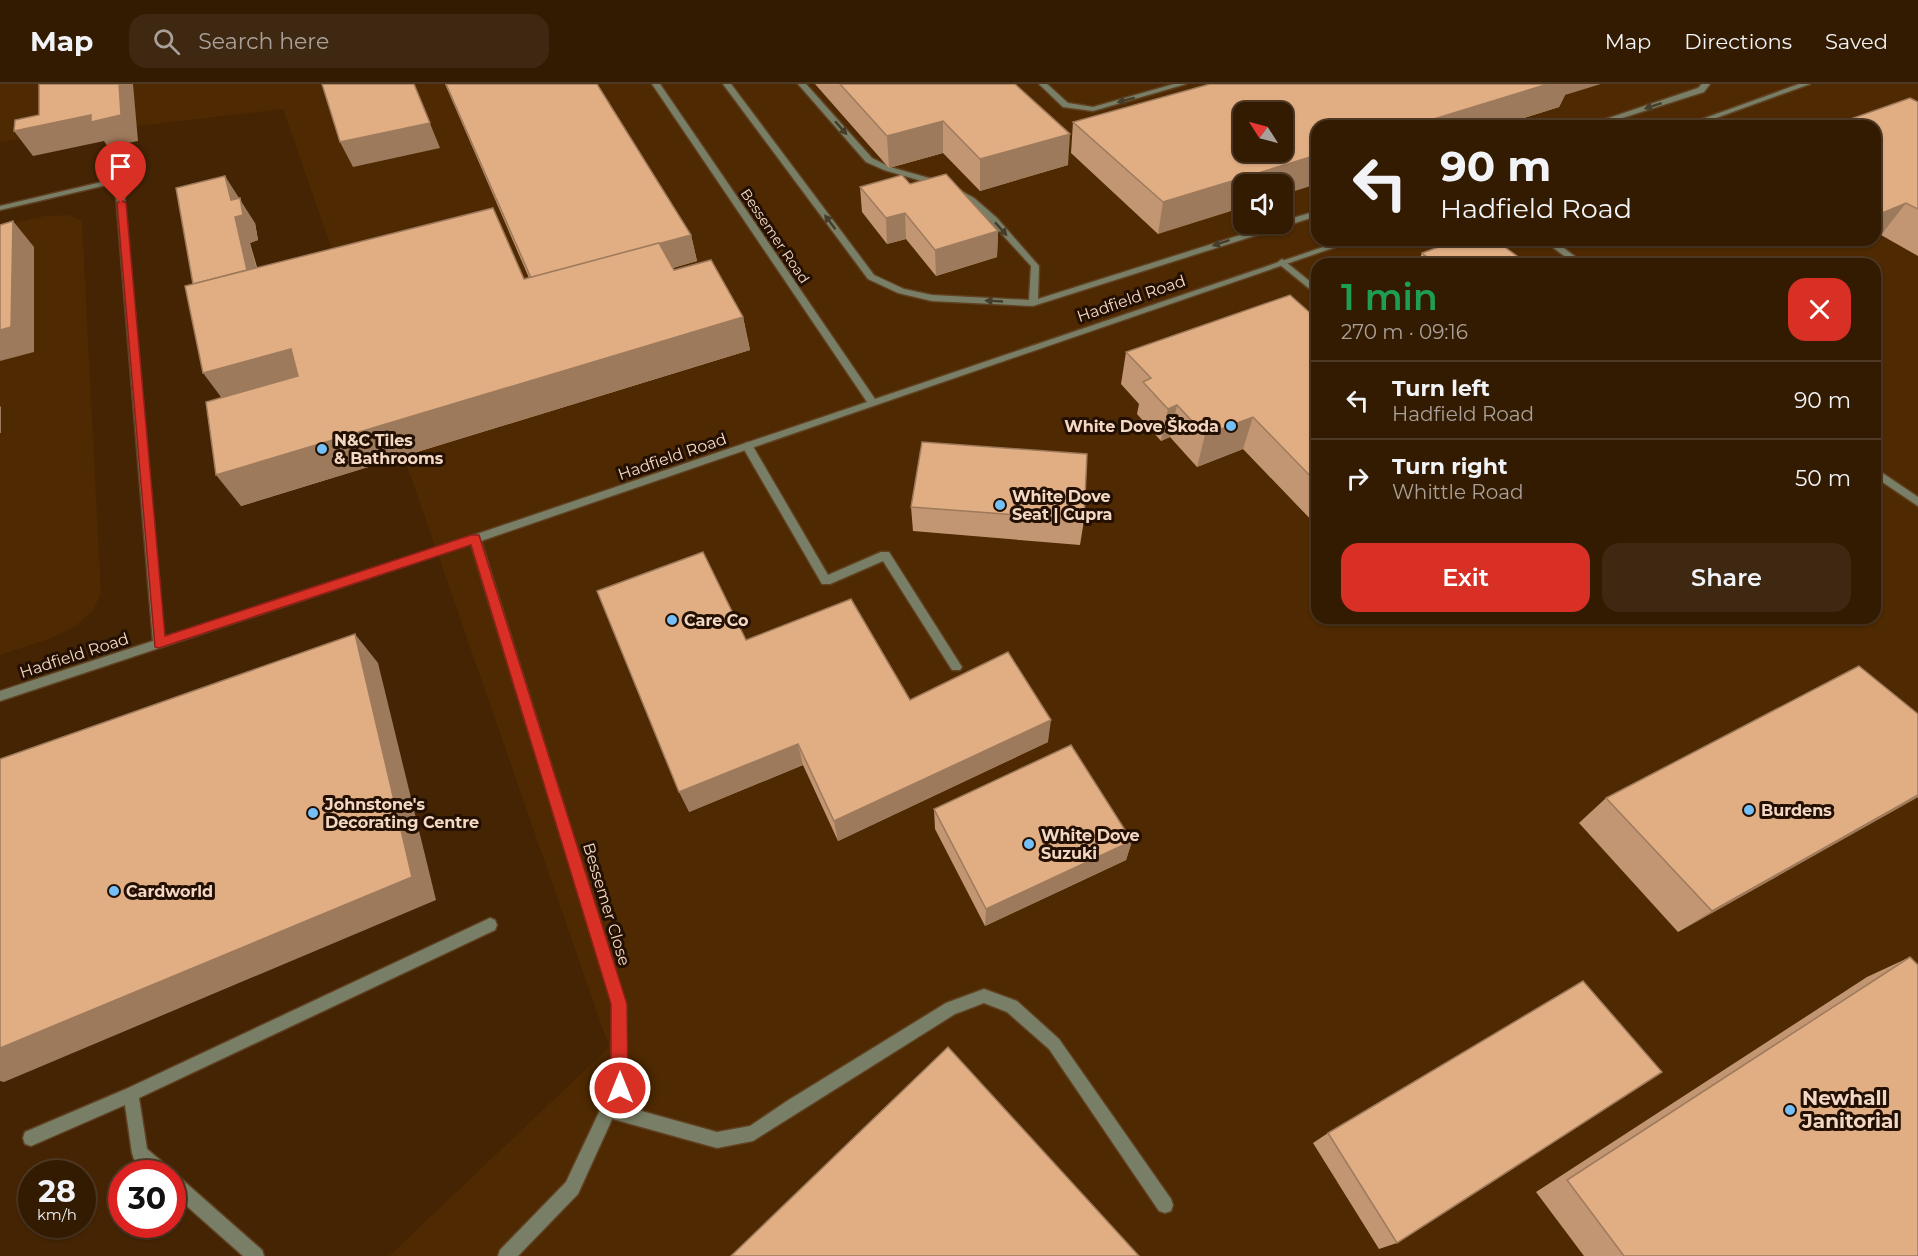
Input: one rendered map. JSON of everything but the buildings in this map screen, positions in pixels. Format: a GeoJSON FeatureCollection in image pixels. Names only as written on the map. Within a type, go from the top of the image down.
{"type":"FeatureCollection","features":[{"type":"Feature","properties":{"kind":"street","name":"Bessemer Road"},"geometry":{"type":"LineString","coordinates":[[656,84],[873,403]]}},
{"type":"Feature","properties":{"kind":"street"},"geometry":{"type":"LineString","coordinates":[[726,84],[871,277],[900,291],[932,298],[1033,303],[1311,215]]}},
{"type":"Feature","properties":{"kind":"street"},"geometry":{"type":"LineString","coordinates":[[802,84],[869,160],[880,167],[944,185],[977,202],[1035,266],[1033,303]]}},
{"type":"Feature","properties":{"kind":"street"},"geometry":{"type":"LineString","coordinates":[[1042,84],[1066,105],[1093,109],[1182,84]]}},
{"type":"Feature","properties":{"kind":"street"},"geometry":{"type":"LineString","coordinates":[[1608,120],[1701,90],[1706,84]]}},
{"type":"Feature","properties":{"kind":"street"},"geometry":{"type":"LineString","coordinates":[[1704,120],[1806,84]]}},
{"type":"Feature","properties":{"kind":"street"},"geometry":{"type":"LineString","coordinates":[[0,208],[119,180],[159,643]]}},
{"type":"Feature","properties":{"kind":"street","name":"Hadfield Road"},"geometry":{"type":"LineString","coordinates":[[0,696],[475,539],[1333,246]]}},
{"type":"Feature","properties":{"kind":"street"},"geometry":{"type":"LineString","coordinates":[[1556,246],[1572,258]]}},
{"type":"Feature","properties":{"kind":"street"},"geometry":{"type":"LineString","coordinates":[[1282,262],[1311,287]]}},
{"type":"Feature","properties":{"kind":"street"},"geometry":{"type":"LineString","coordinates":[[747,446],[826,581],[885,555],[956,668]]}},
{"type":"Feature","properties":{"kind":"street"},"geometry":{"type":"LineString","coordinates":[[1881,476],[1918,502]]}},
{"type":"Feature","properties":{"kind":"street","name":"Bessemer Close"},"geometry":{"type":"LineString","coordinates":[[475,539],[619,1004],[620,1088],[572,1188],[506,1256]]}},
{"type":"Feature","properties":{"kind":"street"},"geometry":{"type":"LineString","coordinates":[[31,1138],[131,1094],[490,925]]}},
{"type":"Feature","properties":{"kind":"street"},"geometry":{"type":"LineString","coordinates":[[609,1110],[717,1140],[753,1133],[792,1106],[951,1008],[984,996],[1012,1006],[1054,1044],[1165,1205]]}},
{"type":"Feature","properties":{"kind":"street"},"geometry":{"type":"LineString","coordinates":[[131,1094],[140,1153],[148,1160]]}},
{"type":"Feature","properties":{"kind":"street"},"geometry":{"type":"LineString","coordinates":[[186,1194],[256,1256]]}},
{"type":"Feature","properties":{"kind":"shaded area"},"geometry":{"type":"Polygon","coordinates":[[[0,84],[1918,84],[1918,1256],[389,1256],[609,1047],[283,109],[0,142],[0,84]]]}},
{"type":"Feature","properties":{"kind":"shaded area"},"geometry":{"type":"Polygon","coordinates":[[[69,215],[82,221],[101,593],[93,611],[74,627],[52,638],[0,655],[0,226],[45,216],[69,215]]]}},
{"type":"Feature","properties":{"kind":"place","name":"White Dove Škoda"},"geometry":{"type":"Point","coordinates":[1231,426]}},
{"type":"Feature","properties":{"kind":"place","name":"N&C Tiles & Bathrooms"},"geometry":{"type":"Point","coordinates":[322,449]}},
{"type":"Feature","properties":{"kind":"place","name":"White Dove Seat | Cupra"},"geometry":{"type":"Point","coordinates":[1000,505]}},
{"type":"Feature","properties":{"kind":"place","name":"Care Co"},"geometry":{"type":"Point","coordinates":[672,620]}},
{"type":"Feature","properties":{"kind":"place","name":"Burdens"},"geometry":{"type":"Point","coordinates":[1749,810]}},
{"type":"Feature","properties":{"kind":"place","name":"Johnstone's Decorating Centre"},"geometry":{"type":"Point","coordinates":[313,813]}},
{"type":"Feature","properties":{"kind":"place","name":"White Dove Suzuki"},"geometry":{"type":"Point","coordinates":[1029,844]}},
{"type":"Feature","properties":{"kind":"place","name":"Cardworld"},"geometry":{"type":"Point","coordinates":[114,891]}},
{"type":"Feature","properties":{"kind":"place","name":"Newhall Janitorial"},"geometry":{"type":"Point","coordinates":[1790,1110]}},
{"type":"Feature","properties":{"kind":"route"},"geometry":{"type":"LineString","coordinates":[[121,203],[159,643],[475,539],[619,1004],[620,1088]]}}]}
